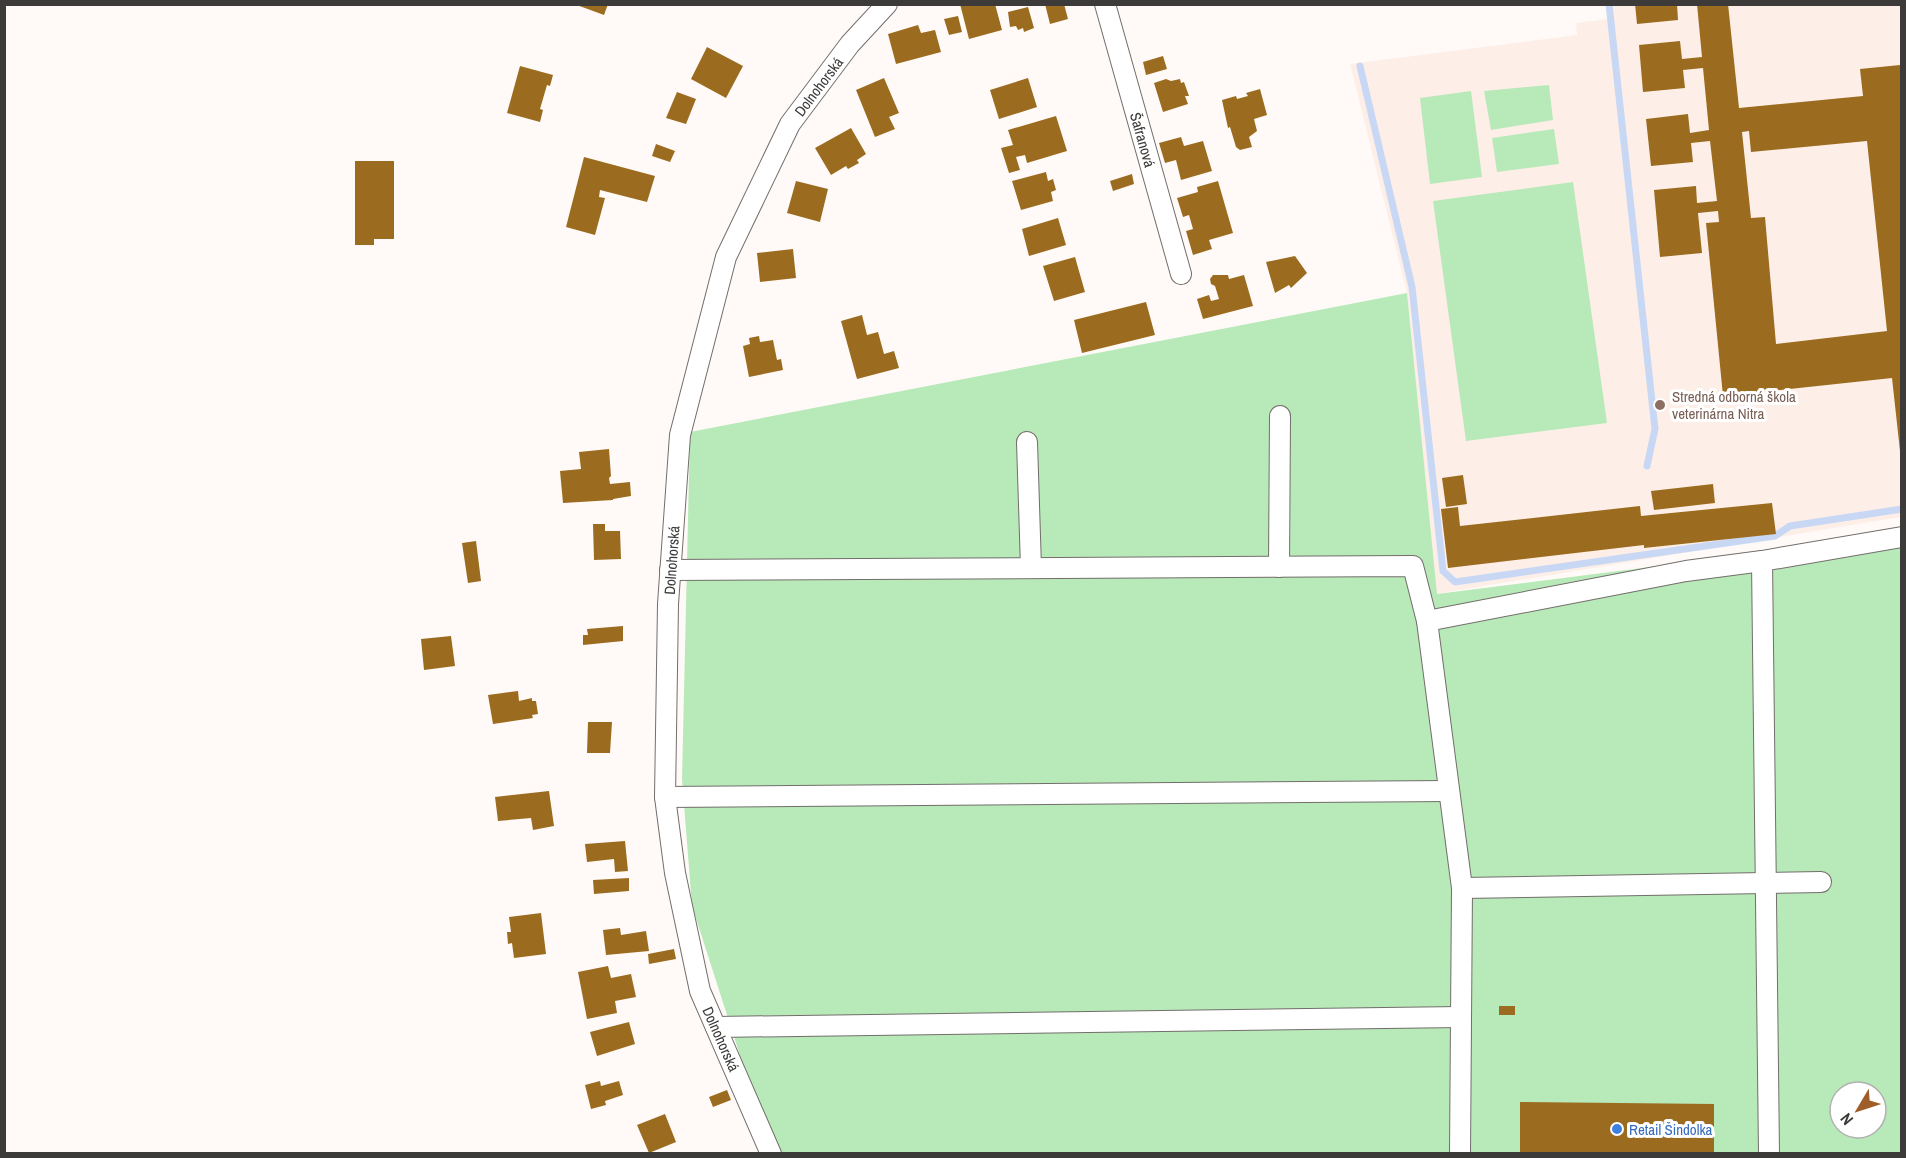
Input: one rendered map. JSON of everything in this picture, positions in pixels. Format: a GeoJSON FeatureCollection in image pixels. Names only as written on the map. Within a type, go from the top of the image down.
{"type":"FeatureCollection","features":[{"type":"Feature","properties":{"kind":"street","name":"Dolnohorská"},"geometry":{"type":"LineString","coordinates":[[771,1154],[700,992],[675,873],[665,796],[668,604],[680,435],[726,257],[790,124],[850,44],[887,4]]}},
{"type":"Feature","properties":{"kind":"street","name":"Šafranová"},"geometry":{"type":"LineString","coordinates":[[1105,4],[1182,274]]}},
{"type":"Feature","properties":{"kind":"street"},"geometry":{"type":"LineString","coordinates":[[1279,567],[1280,416]]}},
{"type":"Feature","properties":{"kind":"street"},"geometry":{"type":"LineString","coordinates":[[1027,442],[1031,568]]}},
{"type":"Feature","properties":{"kind":"street"},"geometry":{"type":"LineString","coordinates":[[1427,621],[1686,571],[1762,561],[1902,537]]}},
{"type":"Feature","properties":{"kind":"street"},"geometry":{"type":"LineString","coordinates":[[1762,561],[1769,1154]]}},
{"type":"Feature","properties":{"kind":"street"},"geometry":{"type":"LineString","coordinates":[[670,570],[1413,566],[1427,621],[1462,888],[1460,1154]]}},
{"type":"Feature","properties":{"kind":"street"},"geometry":{"type":"LineString","coordinates":[[665,796],[1449,791]]}},
{"type":"Feature","properties":{"kind":"street"},"geometry":{"type":"LineString","coordinates":[[1462,888],[1821,882]]}},
{"type":"Feature","properties":{"kind":"street"},"geometry":{"type":"LineString","coordinates":[[716,1026],[1461,1017]]}},
{"type":"Feature","properties":{"kind":"shaded area","name":"Stredná odborná škola veterinárna Nitra"},"geometry":{"type":"Polygon","coordinates":[[[1607,5],[1901,5],[1901,517],[1436,594],[1407,293],[1350,64],[1577,35],[1576,23],[1608,19],[1607,5]]]}},
{"type":"Feature","properties":{"kind":"green space"},"geometry":{"type":"Polygon","coordinates":[[[1549,85],[1553,120],[1491,130],[1484,91],[1549,85]]]}},
{"type":"Feature","properties":{"kind":"green space"},"geometry":{"type":"Polygon","coordinates":[[[1471,91],[1482,177],[1430,184],[1420,98],[1471,91]]]}},
{"type":"Feature","properties":{"kind":"green space"},"geometry":{"type":"Polygon","coordinates":[[[1554,129],[1559,164],[1497,172],[1492,138],[1554,129]]]}},
{"type":"Feature","properties":{"kind":"green space"},"geometry":{"type":"Polygon","coordinates":[[[1573,182],[1607,423],[1466,441],[1433,201],[1573,182]]]}},
{"type":"Feature","properties":{"kind":"green space"},"geometry":{"type":"Polygon","coordinates":[[[1407,293],[1437,594],[1901,535],[1901,1153],[778,1153],[745,1071],[692,906],[682,779],[690,432],[1407,293]]]}},
{"type":"Feature","properties":{"kind":"building"},"geometry":{"type":"Polygon","coordinates":[[[574,4],[608,4],[604,15],[574,4]]]}},
{"type":"Feature","properties":{"kind":"building"},"geometry":{"type":"Polygon","coordinates":[[[960,4],[995,4],[1002,30],[969,39],[960,4]]]}},
{"type":"Feature","properties":{"kind":"building"},"geometry":{"type":"Polygon","coordinates":[[[1045,4],[1064,4],[1068,19],[1050,24],[1045,4]]]}},
{"type":"Feature","properties":{"kind":"building"},"geometry":{"type":"Polygon","coordinates":[[[1635,4],[1677,4],[1678,20],[1637,24],[1635,4]]]}},
{"type":"Feature","properties":{"kind":"building"},"geometry":{"type":"Polygon","coordinates":[[[1697,4],[1728,4],[1739,108],[1863,96],[1860,69],[1900,65],[1902,83],[1902,451],[1900,451],[1892,378],[1723,396],[1706,223],[1719,222],[1718,211],[1698,213],[1702,253],[1660,257],[1654,190],[1696,186],[1697,203],[1717,201],[1710,141],[1691,143],[1693,162],[1651,166],[1646,119],[1688,114],[1690,133],[1709,130],[1703,68],[1683,70],[1685,88],[1643,92],[1639,45],[1680,41],[1682,59],[1702,57],[1697,4]],[[1749,131],[1742,132],[1751,218],[1765,217],[1776,344],[1887,331],[1867,141],[1751,152],[1749,131]]]}},
{"type":"Feature","properties":{"kind":"building"},"geometry":{"type":"Polygon","coordinates":[[[1028,7],[1034,28],[1024,32],[1023,28],[1018,30],[1016,26],[1010,27],[1008,12],[1028,7]]]}},
{"type":"Feature","properties":{"kind":"building"},"geometry":{"type":"Polygon","coordinates":[[[958,16],[962,32],[949,35],[944,19],[958,16]]]}},
{"type":"Feature","properties":{"kind":"building"},"geometry":{"type":"Polygon","coordinates":[[[918,25],[921,33],[935,30],[941,52],[896,64],[888,34],[918,25]]]}},
{"type":"Feature","properties":{"kind":"building"},"geometry":{"type":"Polygon","coordinates":[[[707,47],[743,66],[726,98],[691,79],[707,47]]]}},
{"type":"Feature","properties":{"kind":"building"},"geometry":{"type":"Polygon","coordinates":[[[1163,56],[1167,69],[1146,75],[1143,62],[1163,56]]]}},
{"type":"Feature","properties":{"kind":"building"},"geometry":{"type":"Polygon","coordinates":[[[520,66],[553,75],[550,86],[547,85],[540,109],[543,110],[540,122],[507,113],[520,66]]]}},
{"type":"Feature","properties":{"kind":"building"},"geometry":{"type":"Polygon","coordinates":[[[884,78],[899,113],[889,117],[895,129],[875,137],[856,90],[884,78]]]}},
{"type":"Feature","properties":{"kind":"building"},"geometry":{"type":"Polygon","coordinates":[[[1028,78],[1037,107],[999,119],[990,90],[1028,78]]]}},
{"type":"Feature","properties":{"kind":"building"},"geometry":{"type":"Polygon","coordinates":[[[1166,79],[1171,81],[1180,79],[1181,83],[1184,82],[1189,96],[1185,96],[1188,104],[1163,112],[1154,83],[1166,79]]]}},
{"type":"Feature","properties":{"kind":"building"},"geometry":{"type":"Polygon","coordinates":[[[1260,89],[1267,115],[1254,119],[1257,131],[1249,137],[1252,147],[1240,150],[1236,147],[1230,127],[1228,128],[1222,100],[1236,96],[1237,99],[1248,96],[1246,93],[1260,89]]]}},
{"type":"Feature","properties":{"kind":"building"},"geometry":{"type":"Polygon","coordinates":[[[677,92],[696,99],[686,124],[666,118],[677,92]]]}},
{"type":"Feature","properties":{"kind":"building"},"geometry":{"type":"Polygon","coordinates":[[[1056,116],[1067,151],[1027,163],[1025,155],[1016,157],[1020,170],[1009,173],[1001,148],[1013,145],[1008,130],[1056,116]]]}},
{"type":"Feature","properties":{"kind":"building"},"geometry":{"type":"Polygon","coordinates":[[[851,128],[866,154],[857,160],[859,163],[848,169],[846,166],[831,175],[815,148],[851,128]]]}},
{"type":"Feature","properties":{"kind":"building"},"geometry":{"type":"Polygon","coordinates":[[[1181,137],[1184,146],[1203,141],[1212,171],[1181,180],[1176,160],[1165,163],[1159,143],[1181,137]]]}},
{"type":"Feature","properties":{"kind":"building"},"geometry":{"type":"Polygon","coordinates":[[[656,144],[675,151],[670,162],[652,156],[656,144]]]}},
{"type":"Feature","properties":{"kind":"building"},"geometry":{"type":"Polygon","coordinates":[[[584,157],[655,176],[647,202],[600,190],[599,197],[605,198],[595,235],[566,227],[584,157]]]}},
{"type":"Feature","properties":{"kind":"building"},"geometry":{"type":"Polygon","coordinates":[[[355,161],[394,161],[394,239],[374,239],[374,245],[355,245],[355,161]]]}},
{"type":"Feature","properties":{"kind":"building"},"geometry":{"type":"Polygon","coordinates":[[[1046,172],[1048,181],[1053,179],[1056,190],[1051,192],[1053,201],[1021,210],[1012,181],[1046,172]]]}},
{"type":"Feature","properties":{"kind":"building"},"geometry":{"type":"Polygon","coordinates":[[[1132,174],[1134,184],[1113,191],[1110,181],[1132,174]]]}},
{"type":"Feature","properties":{"kind":"building"},"geometry":{"type":"Polygon","coordinates":[[[796,181],[828,189],[820,222],[787,213],[796,181]]]}},
{"type":"Feature","properties":{"kind":"building"},"geometry":{"type":"Polygon","coordinates":[[[1218,181],[1233,233],[1209,240],[1212,249],[1193,255],[1186,231],[1193,229],[1189,215],[1183,217],[1177,198],[1198,192],[1197,187],[1218,181]]]}},
{"type":"Feature","properties":{"kind":"building"},"geometry":{"type":"Polygon","coordinates":[[[1058,218],[1066,245],[1029,256],[1022,229],[1058,218]]]}},
{"type":"Feature","properties":{"kind":"building"},"geometry":{"type":"Polygon","coordinates":[[[793,249],[796,278],[760,282],[757,253],[793,249]]]}},
{"type":"Feature","properties":{"kind":"building"},"geometry":{"type":"Polygon","coordinates":[[[1295,256],[1307,273],[1291,288],[1289,285],[1275,293],[1266,262],[1295,256]]]}},
{"type":"Feature","properties":{"kind":"building"},"geometry":{"type":"Polygon","coordinates":[[[1075,257],[1085,292],[1054,301],[1043,266],[1075,257]]]}},
{"type":"Feature","properties":{"kind":"building"},"geometry":{"type":"Polygon","coordinates":[[[1213,275],[1228,275],[1229,279],[1244,275],[1253,306],[1203,319],[1197,299],[1209,295],[1211,301],[1219,299],[1215,286],[1211,284],[1210,279],[1213,275]]]}},
{"type":"Feature","properties":{"kind":"building"},"geometry":{"type":"Polygon","coordinates":[[[1146,302],[1155,335],[1082,353],[1074,320],[1146,302]]]}},
{"type":"Feature","properties":{"kind":"building"},"geometry":{"type":"Polygon","coordinates":[[[862,315],[867,335],[878,332],[884,354],[894,351],[899,368],[857,379],[841,321],[862,315]]]}},
{"type":"Feature","properties":{"kind":"building"},"geometry":{"type":"Polygon","coordinates":[[[759,336],[760,342],[773,340],[777,360],[781,359],[783,370],[749,377],[743,346],[750,344],[749,338],[759,336]]]}},
{"type":"Feature","properties":{"kind":"building"},"geometry":{"type":"Polygon","coordinates":[[[609,449],[610,484],[630,482],[631,496],[613,500],[563,503],[560,471],[581,469],[579,452],[609,449]]]}},
{"type":"Feature","properties":{"kind":"building"},"geometry":{"type":"Polygon","coordinates":[[[1463,475],[1467,504],[1446,507],[1442,478],[1463,475]]]}},
{"type":"Feature","properties":{"kind":"building"},"geometry":{"type":"Polygon","coordinates":[[[1713,484],[1715,503],[1654,510],[1651,491],[1713,484]]]}},
{"type":"Feature","properties":{"kind":"building"},"geometry":{"type":"Polygon","coordinates":[[[1772,503],[1776,534],[1644,548],[1644,545],[1448,568],[1441,509],[1458,507],[1460,526],[1640,506],[1641,516],[1772,503]]]}},
{"type":"Feature","properties":{"kind":"building"},"geometry":{"type":"Polygon","coordinates":[[[593,524],[605,524],[605,531],[620,531],[621,559],[594,560],[593,524]]]}},
{"type":"Feature","properties":{"kind":"building"},"geometry":{"type":"Polygon","coordinates":[[[476,541],[481,581],[468,583],[462,543],[476,541]]]}},
{"type":"Feature","properties":{"kind":"building"},"geometry":{"type":"Polygon","coordinates":[[[623,626],[623,641],[583,645],[583,635],[588,635],[587,629],[623,626]]]}},
{"type":"Feature","properties":{"kind":"building"},"geometry":{"type":"Polygon","coordinates":[[[451,636],[455,666],[424,670],[421,639],[451,636]]]}},
{"type":"Feature","properties":{"kind":"building"},"geometry":{"type":"Polygon","coordinates":[[[518,691],[519,701],[532,698],[532,701],[536,701],[538,714],[532,715],[533,718],[493,724],[488,695],[518,691]]]}},
{"type":"Feature","properties":{"kind":"building"},"geometry":{"type":"Polygon","coordinates":[[[588,722],[612,722],[610,753],[587,753],[588,722]]]}},
{"type":"Feature","properties":{"kind":"building"},"geometry":{"type":"Polygon","coordinates":[[[549,791],[554,826],[533,830],[531,818],[498,821],[495,797],[549,791]]]}},
{"type":"Feature","properties":{"kind":"building"},"geometry":{"type":"Polygon","coordinates":[[[625,841],[628,871],[615,872],[614,859],[587,862],[585,844],[625,841]]]}},
{"type":"Feature","properties":{"kind":"building"},"geometry":{"type":"Polygon","coordinates":[[[629,878],[629,891],[594,894],[593,880],[629,878]]]}},
{"type":"Feature","properties":{"kind":"building"},"geometry":{"type":"Polygon","coordinates":[[[541,913],[546,954],[514,958],[512,943],[508,944],[507,932],[511,932],[509,917],[541,913]]]}},
{"type":"Feature","properties":{"kind":"building"},"geometry":{"type":"Polygon","coordinates":[[[620,928],[621,935],[646,931],[649,951],[606,955],[603,930],[620,928]]]}},
{"type":"Feature","properties":{"kind":"building"},"geometry":{"type":"Polygon","coordinates":[[[674,949],[676,959],[649,964],[648,954],[674,949]]]}},
{"type":"Feature","properties":{"kind":"building"},"geometry":{"type":"Polygon","coordinates":[[[608,966],[611,978],[631,974],[636,997],[615,1001],[617,1013],[587,1019],[578,972],[608,966]]]}},
{"type":"Feature","properties":{"kind":"building"},"geometry":{"type":"Polygon","coordinates":[[[1499,1006],[1515,1006],[1515,1015],[1499,1015],[1499,1006]]]}},
{"type":"Feature","properties":{"kind":"building"},"geometry":{"type":"Polygon","coordinates":[[[629,1022],[635,1044],[597,1056],[590,1032],[629,1022]]]}},
{"type":"Feature","properties":{"kind":"building"},"geometry":{"type":"Polygon","coordinates":[[[600,1081],[601,1086],[619,1081],[623,1095],[605,1101],[606,1105],[591,1109],[585,1085],[600,1081]]]}},
{"type":"Feature","properties":{"kind":"building"},"geometry":{"type":"Polygon","coordinates":[[[727,1090],[731,1100],[713,1107],[709,1097],[727,1090]]]}},
{"type":"Feature","properties":{"kind":"building","name":"Retail Šindolka"},"geometry":{"type":"Polygon","coordinates":[[[1520,1102],[1714,1104],[1714,1154],[1520,1154],[1520,1102]]]}},
{"type":"Feature","properties":{"kind":"building"},"geometry":{"type":"Polygon","coordinates":[[[665,1114],[676,1142],[649,1153],[637,1125],[665,1114]]]}},
{"type":"Feature","properties":{"kind":"waterway"},"geometry":{"type":"LineString","coordinates":[[1609,4],[1655,429],[1647,466]]}},
{"type":"Feature","properties":{"kind":"waterway"},"geometry":{"type":"LineString","coordinates":[[1360,66],[1412,287],[1443,571],[1455,582],[1775,536],[1790,526],[1902,509]]}},
{"type":"Feature","properties":{"kind":"place","name":"Stredná odborná škola veterinárna Nitra"},"geometry":{"type":"Point","coordinates":[1660,405]}},
{"type":"Feature","properties":{"kind":"place","name":"Retail Šindolka"},"geometry":{"type":"Point","coordinates":[1617,1129]}}]}
